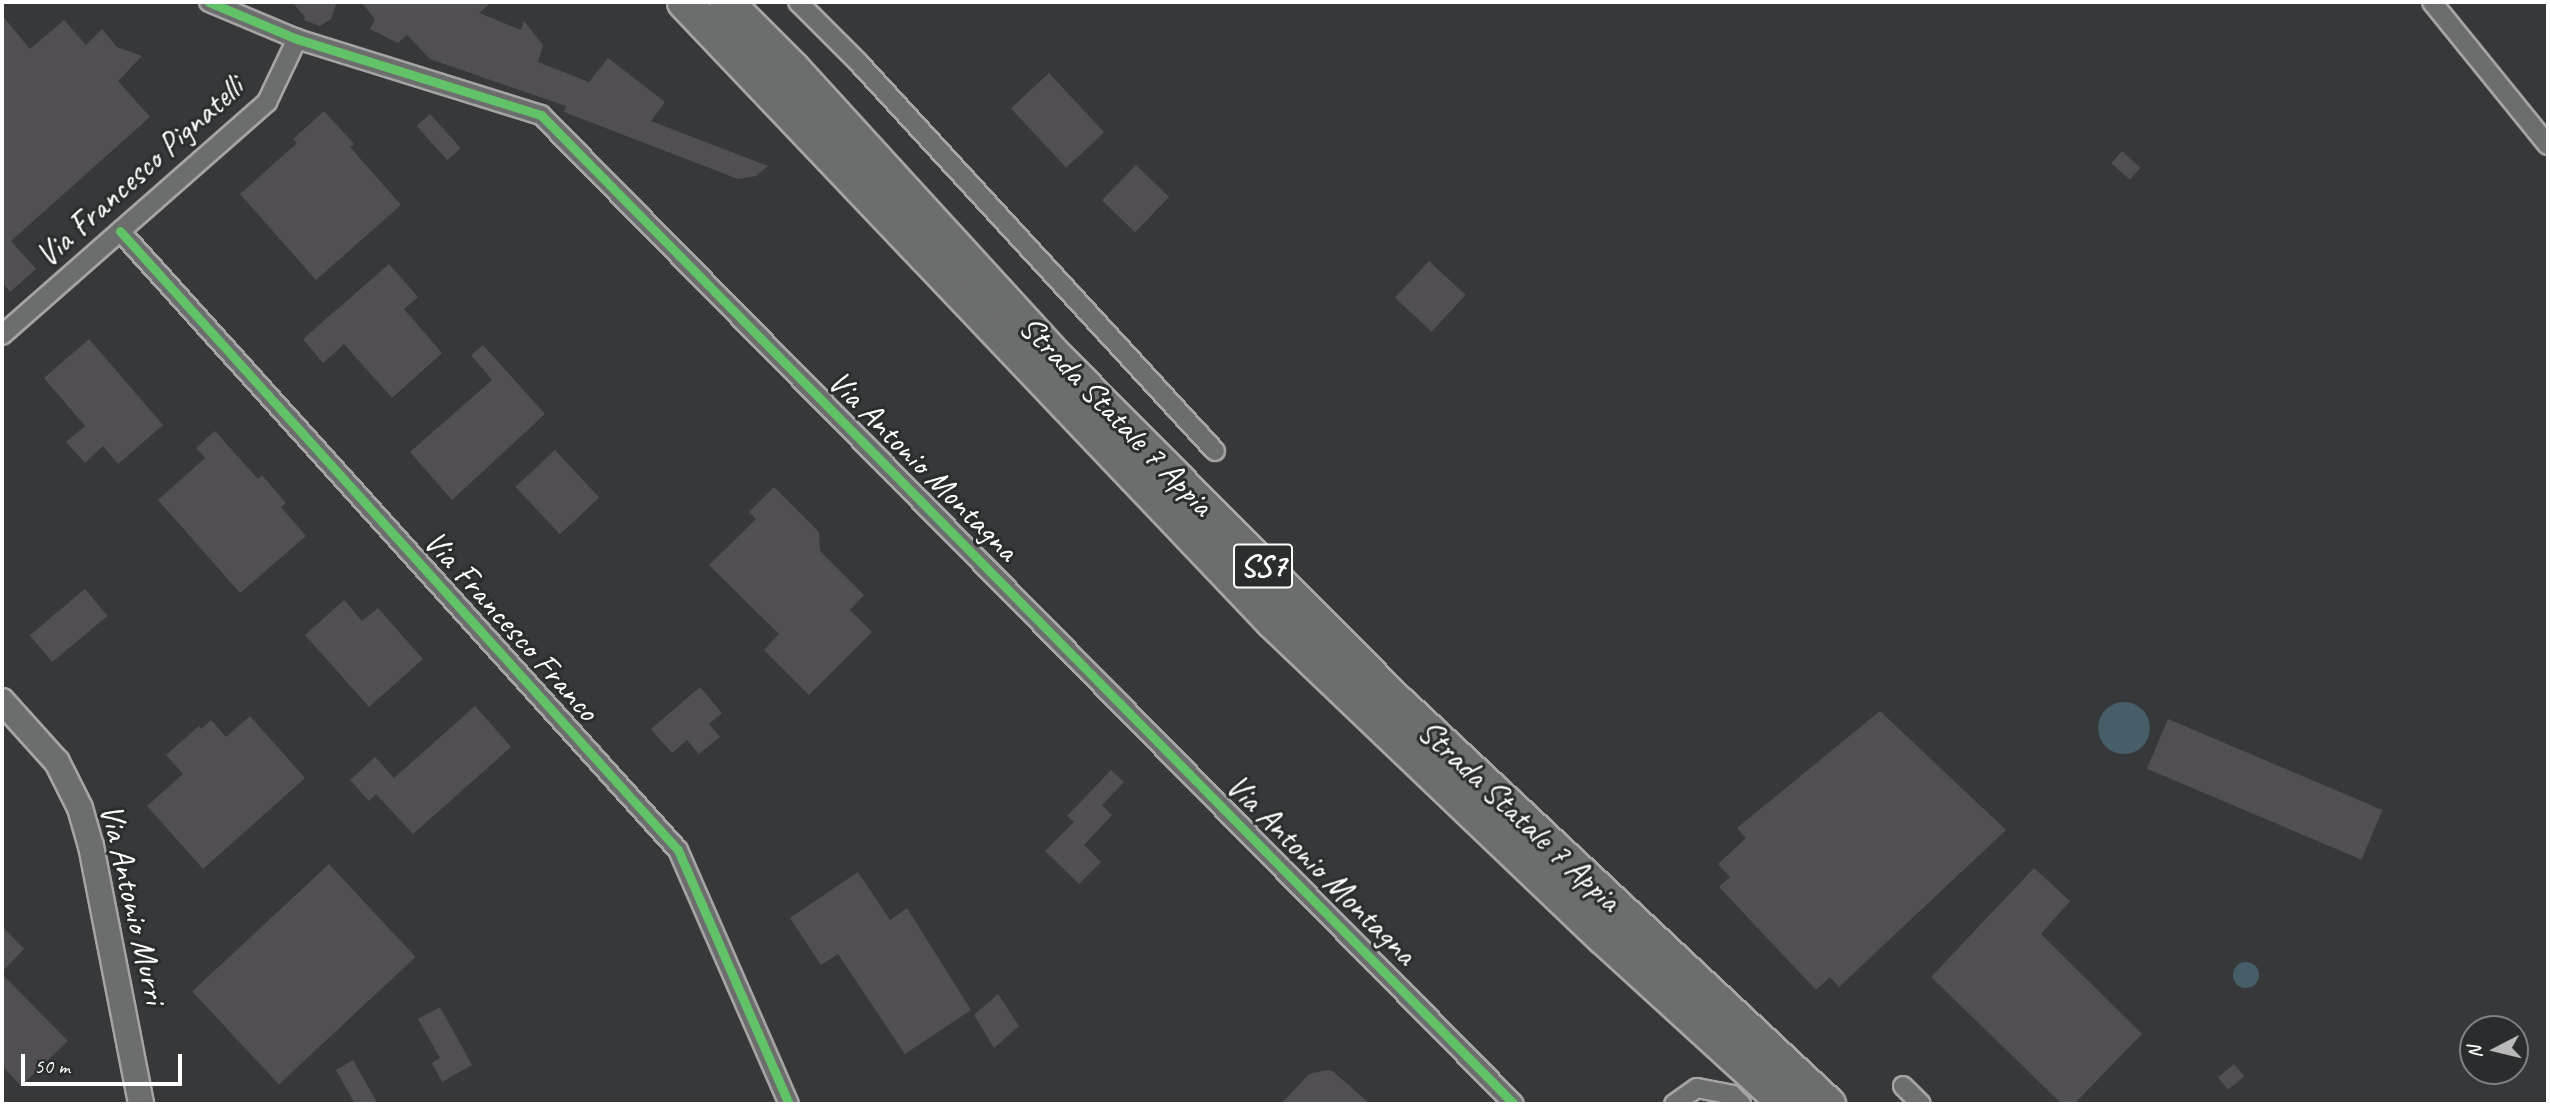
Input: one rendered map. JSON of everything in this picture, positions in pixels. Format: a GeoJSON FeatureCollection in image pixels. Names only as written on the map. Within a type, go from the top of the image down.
{"type":"FeatureCollection","features":[{"type":"Feature","properties":{"kind":"highway","name":"Strada Statale 7 Appia"},"geometry":{"type":"LineString","coordinates":[[684,2],[1273,622],[1603,937],[1786,1104]]}},
{"type":"Feature","properties":{"kind":"highway","name":"Strada Statale 7 Appia"},"geometry":{"type":"LineString","coordinates":[[726,2],[792,68],[1058,359],[1400,704],[1828,1104]]}},
{"type":"Feature","properties":{"kind":"street","name":"Via Antonio Montagna"},"geometry":{"type":"LineString","coordinates":[[209,2],[297,39],[541,115],[1514,1104]]}},
{"type":"Feature","properties":{"kind":"street"},"geometry":{"type":"LineString","coordinates":[[798,2],[858,61],[1215,452]]}},
{"type":"Feature","properties":{"kind":"street"},"geometry":{"type":"LineString","coordinates":[[2432,2],[2548,145]]}},
{"type":"Feature","properties":{"kind":"street","name":"Via Francesco Pignatelli"},"geometry":{"type":"LineString","coordinates":[[2,335],[267,102],[297,39]]}},
{"type":"Feature","properties":{"kind":"street","name":"Via Francesco Franco"},"geometry":{"type":"LineString","coordinates":[[120,231],[678,850],[789,1104]]}},
{"type":"Feature","properties":{"kind":"street","name":"Via Antonio Murri"},"geometry":{"type":"LineString","coordinates":[[2,701],[57,762],[80,808],[92,846],[141,1104]]}},
{"type":"Feature","properties":{"kind":"street"},"geometry":{"type":"LineString","coordinates":[[1903,1086],[1921,1104]]}},
{"type":"Feature","properties":{"kind":"street"},"geometry":{"type":"LineString","coordinates":[[1674,1104],[1697,1088],[1732,1095],[1741,1104]]}},
{"type":"Feature","properties":{"kind":"water"},"geometry":{"type":"Polygon","coordinates":[[[2124,702],[2134,704],[2142,710],[2148,718],[2148,738],[2142,746],[2134,752],[2124,754],[2114,752],[2106,746],[2100,738],[2098,728],[2100,718],[2106,710],[2114,704],[2124,702]]]}},
{"type":"Feature","properties":{"kind":"water"},"geometry":{"type":"Polygon","coordinates":[[[2246,962],[2255,966],[2259,975],[2255,984],[2246,988],[2237,984],[2233,975],[2237,966],[2246,962]]]}},
{"type":"Feature","properties":{"kind":"building"},"geometry":{"type":"Polygon","coordinates":[[[292,2],[337,2],[331,19],[320,26],[304,20],[305,17],[292,2]]]}},
{"type":"Feature","properties":{"kind":"building"},"geometry":{"type":"Polygon","coordinates":[[[361,2],[492,2],[479,13],[521,30],[524,21],[543,45],[538,62],[589,82],[608,58],[665,102],[651,121],[768,166],[756,176],[738,179],[564,112],[566,106],[430,59],[407,35],[398,43],[370,29],[375,19],[361,2]]]}},
{"type":"Feature","properties":{"kind":"building"},"geometry":{"type":"Polygon","coordinates":[[[2,15],[30,49],[64,20],[86,45],[102,29],[117,47],[142,56],[118,81],[150,117],[11,241],[36,269],[10,292],[2,282],[2,15]]]}},
{"type":"Feature","properties":{"kind":"building"},"geometry":{"type":"Polygon","coordinates":[[[1049,73],[1104,132],[1066,168],[1011,108],[1049,73]]]}},
{"type":"Feature","properties":{"kind":"building"},"geometry":{"type":"Polygon","coordinates":[[[324,111],[354,144],[350,147],[401,205],[316,280],[240,194],[297,143],[293,139],[324,111]]]}},
{"type":"Feature","properties":{"kind":"building"},"geometry":{"type":"Polygon","coordinates":[[[430,114],[461,148],[447,160],[417,126],[430,114]]]}},
{"type":"Feature","properties":{"kind":"building"},"geometry":{"type":"Polygon","coordinates":[[[2122,151],[2141,168],[2130,180],[2111,163],[2122,151]]]}},
{"type":"Feature","properties":{"kind":"building"},"geometry":{"type":"Polygon","coordinates":[[[1136,165],[1169,197],[1135,232],[1102,200],[1136,165]]]}},
{"type":"Feature","properties":{"kind":"building"},"geometry":{"type":"Polygon","coordinates":[[[1429,261],[1466,295],[1431,332],[1395,298],[1429,261]]]}},
{"type":"Feature","properties":{"kind":"building"},"geometry":{"type":"Polygon","coordinates":[[[389,264],[418,297],[404,309],[442,353],[392,398],[344,344],[323,363],[303,339],[389,264]]]}},
{"type":"Feature","properties":{"kind":"building"},"geometry":{"type":"Polygon","coordinates":[[[89,339],[163,425],[118,464],[103,446],[85,463],[66,442],[85,426],[44,378],[89,339]]]}},
{"type":"Feature","properties":{"kind":"building"},"geometry":{"type":"Polygon","coordinates":[[[483,345],[545,414],[452,500],[410,452],[492,380],[471,355],[483,345]]]}},
{"type":"Feature","properties":{"kind":"building"},"geometry":{"type":"Polygon","coordinates":[[[215,431],[258,479],[262,475],[286,503],[281,507],[306,536],[240,593],[158,500],[205,458],[196,448],[215,431]]]}},
{"type":"Feature","properties":{"kind":"building"},"geometry":{"type":"Polygon","coordinates":[[[555,450],[599,498],[560,534],[516,487],[555,450]]]}},
{"type":"Feature","properties":{"kind":"building"},"geometry":{"type":"Polygon","coordinates":[[[774,487],[819,532],[820,551],[864,595],[850,610],[872,632],[809,695],[764,650],[779,634],[709,565],[756,519],[749,512],[774,487]]]}},
{"type":"Feature","properties":{"kind":"building"},"geometry":{"type":"Polygon","coordinates":[[[85,589],[107,616],[52,662],[30,635],[85,589]]]}},
{"type":"Feature","properties":{"kind":"building"},"geometry":{"type":"Polygon","coordinates":[[[344,600],[362,621],[378,608],[423,659],[369,707],[305,635],[344,600]]]}},
{"type":"Feature","properties":{"kind":"building"},"geometry":{"type":"Polygon","coordinates":[[[700,687],[722,713],[709,724],[720,737],[699,754],[687,740],[672,753],[651,729],[700,687]]]}},
{"type":"Feature","properties":{"kind":"building"},"geometry":{"type":"Polygon","coordinates":[[[475,706],[511,747],[413,834],[376,794],[369,801],[350,780],[375,757],[394,778],[475,706]]]}},
{"type":"Feature","properties":{"kind":"building"},"geometry":{"type":"Polygon","coordinates":[[[1880,711],[2006,830],[1839,987],[1830,977],[1816,990],[1719,887],[1730,877],[1718,864],[1746,838],[1737,828],[1880,711]]]}},
{"type":"Feature","properties":{"kind":"building"},"geometry":{"type":"Polygon","coordinates":[[[250,716],[305,778],[203,869],[147,806],[183,774],[166,755],[199,726],[201,729],[211,720],[226,737],[250,716]]]}},
{"type":"Feature","properties":{"kind":"building"},"geometry":{"type":"Polygon","coordinates":[[[2168,719],[2382,810],[2361,860],[2147,769],[2168,719]]]}},
{"type":"Feature","properties":{"kind":"building"},"geometry":{"type":"Polygon","coordinates":[[[1111,770],[1124,782],[1102,805],[1112,815],[1084,845],[1101,862],[1079,884],[1045,851],[1074,822],[1067,816],[1111,770]]]}},
{"type":"Feature","properties":{"kind":"building"},"geometry":{"type":"Polygon","coordinates":[[[329,864],[416,957],[279,1084],[192,992],[329,864]]]}},
{"type":"Feature","properties":{"kind":"building"},"geometry":{"type":"Polygon","coordinates":[[[2034,868],[2070,901],[2041,934],[2142,1034],[2074,1104],[2062,1104],[1931,977],[2034,868]]]}},
{"type":"Feature","properties":{"kind":"building"},"geometry":{"type":"Polygon","coordinates":[[[858,872],[890,920],[907,908],[971,1010],[905,1054],[838,954],[821,965],[790,918],[858,872]]]}},
{"type":"Feature","properties":{"kind":"building"},"geometry":{"type":"Polygon","coordinates":[[[2,926],[24,949],[2,972],[2,926]]]}},
{"type":"Feature","properties":{"kind":"building"},"geometry":{"type":"Polygon","coordinates":[[[2,974],[68,1041],[21,1086],[2,1066],[2,974]]]}},
{"type":"Feature","properties":{"kind":"building"},"geometry":{"type":"Polygon","coordinates":[[[998,994],[1019,1026],[994,1048],[974,1015],[998,994]]]}},
{"type":"Feature","properties":{"kind":"building"},"geometry":{"type":"Polygon","coordinates":[[[440,1007],[472,1065],[442,1082],[432,1063],[440,1058],[418,1019],[440,1007]]]}},
{"type":"Feature","properties":{"kind":"building"},"geometry":{"type":"Polygon","coordinates":[[[353,1060],[378,1104],[355,1104],[336,1070],[353,1060]]]}},
{"type":"Feature","properties":{"kind":"building"},"geometry":{"type":"Polygon","coordinates":[[[2234,1064],[2244,1076],[2228,1090],[2218,1077],[2234,1064]]]}},
{"type":"Feature","properties":{"kind":"building"},"geometry":{"type":"Polygon","coordinates":[[[1328,1070],[1334,1072],[1370,1104],[1281,1104],[1309,1074],[1328,1070]]]}},
{"type":"Feature","properties":{"kind":"cycle path"},"geometry":{"type":"LineString","coordinates":[[209,2],[297,39],[541,115],[1514,1104]]}},
{"type":"Feature","properties":{"kind":"cycle path"},"geometry":{"type":"LineString","coordinates":[[120,231],[678,850],[789,1104]]}}]}
